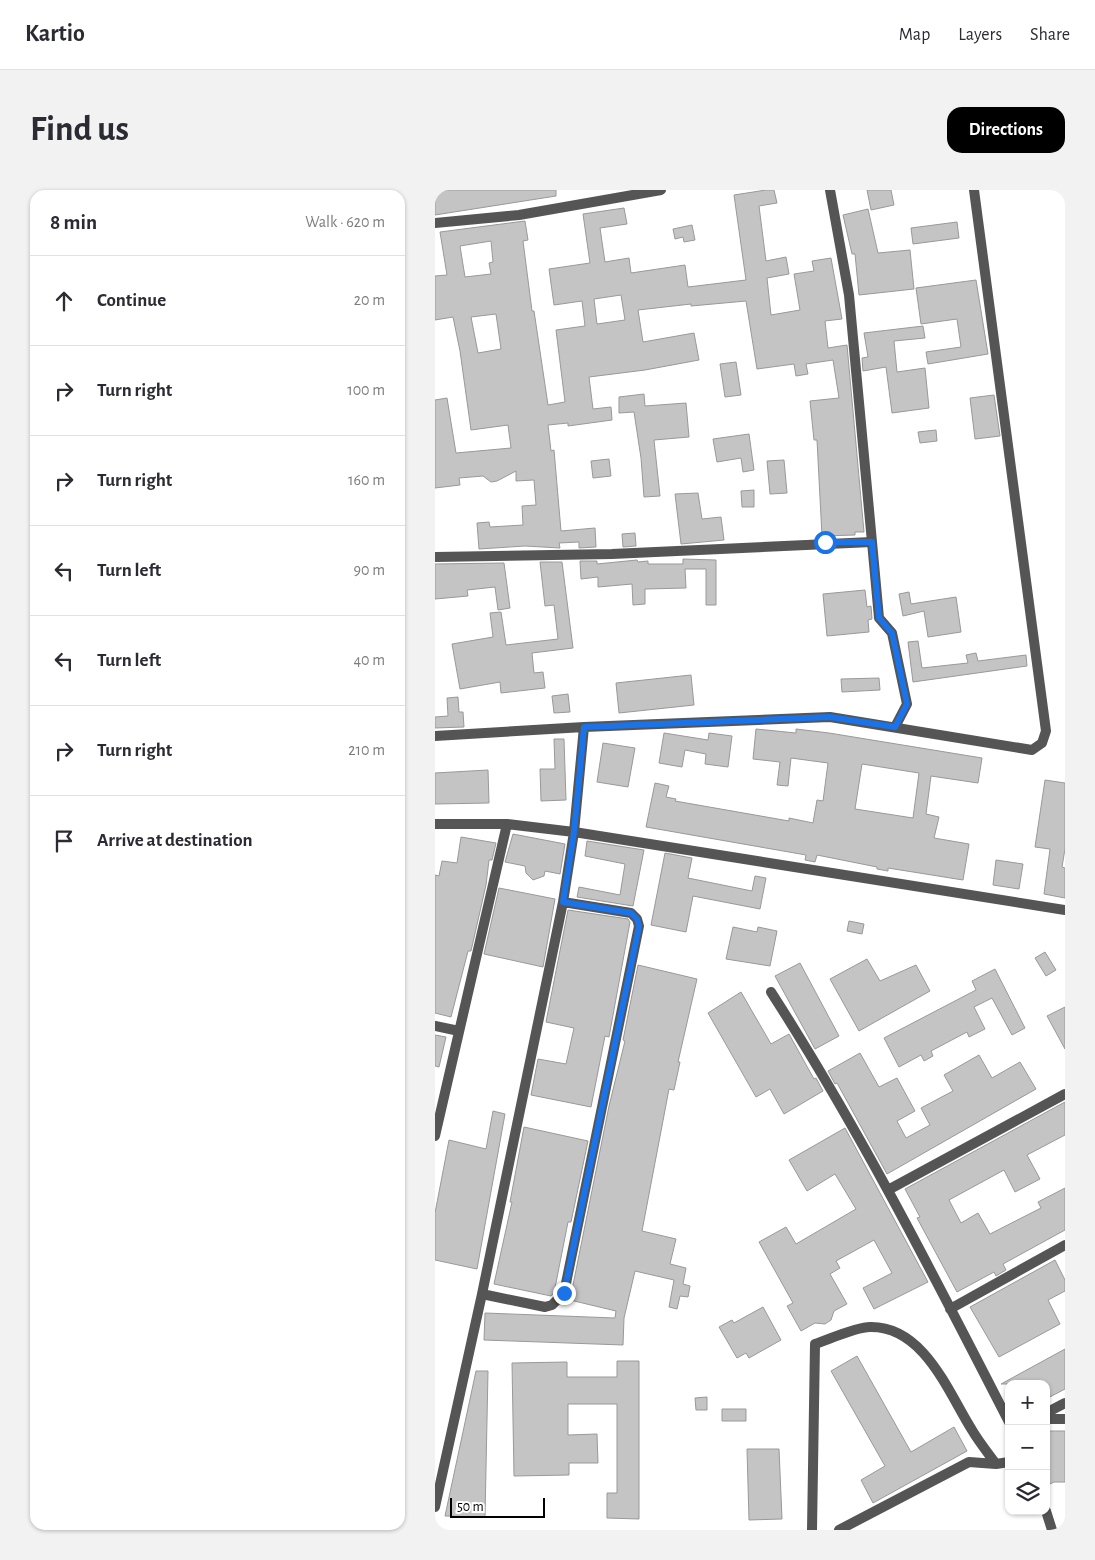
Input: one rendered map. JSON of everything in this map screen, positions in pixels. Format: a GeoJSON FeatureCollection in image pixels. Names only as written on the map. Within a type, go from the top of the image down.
{"type":"FeatureCollection","features":[{"type":"Feature","properties":{"kind":"street"},"geometry":{"type":"LineString","coordinates":[[435,224],[519,215],[661,190]]}},
{"type":"Feature","properties":{"kind":"street"},"geometry":{"type":"LineString","coordinates":[[830,190],[849,295],[879,618],[892,633],[907,704],[895,727]]}},
{"type":"Feature","properties":{"kind":"street"},"geometry":{"type":"LineString","coordinates":[[435,736],[584,727],[830,717],[1032,750],[1042,743],[1046,731],[974,190]]}},
{"type":"Feature","properties":{"kind":"street"},"geometry":{"type":"LineString","coordinates":[[435,557],[612,554],[872,542]]}},
{"type":"Feature","properties":{"kind":"street"},"geometry":{"type":"LineString","coordinates":[[435,1507],[482,1294],[563,902],[574,832],[584,727]]}},
{"type":"Feature","properties":{"kind":"street"},"geometry":{"type":"LineString","coordinates":[[435,824],[507,824],[574,832],[1065,910]]}},
{"type":"Feature","properties":{"kind":"street"},"geometry":{"type":"LineString","coordinates":[[435,1136],[507,824]]}},
{"type":"Feature","properties":{"kind":"street"},"geometry":{"type":"LineString","coordinates":[[482,1294],[545,1306],[553,1305],[559,1300],[564,1293],[566,1284],[639,926],[637,919],[631,913],[563,902]]}},
{"type":"Feature","properties":{"kind":"street"},"geometry":{"type":"LineString","coordinates":[[771,992],[818,1064],[888,1190],[1005,1414]]}},
{"type":"Feature","properties":{"kind":"street"},"geometry":{"type":"LineString","coordinates":[[435,1026],[459,1031]]}},
{"type":"Feature","properties":{"kind":"street"},"geometry":{"type":"LineString","coordinates":[[888,1190],[1065,1094]]}},
{"type":"Feature","properties":{"kind":"street"},"geometry":{"type":"LineString","coordinates":[[950,1309],[1065,1245]]}},
{"type":"Feature","properties":{"kind":"street"},"geometry":{"type":"LineString","coordinates":[[812,1530],[815,1344],[869,1326],[892,1330],[918,1347],[939,1371],[972,1431],[996,1464]]}},
{"type":"Feature","properties":{"kind":"street"},"geometry":{"type":"LineString","coordinates":[[1050,1412],[1065,1403]]}},
{"type":"Feature","properties":{"kind":"street"},"geometry":{"type":"LineString","coordinates":[[1050,1419],[1065,1419]]}},
{"type":"Feature","properties":{"kind":"street"},"geometry":{"type":"LineString","coordinates":[[839,1530],[969,1462],[996,1464],[1005,1463]]}},
{"type":"Feature","properties":{"kind":"street"},"geometry":{"type":"LineString","coordinates":[[1047,1515],[1052,1530]]}},
{"type":"Feature","properties":{"kind":"building"},"geometry":{"type":"Polygon","coordinates":[[[435,190],[556,190],[556,196],[435,215],[435,190]]]}},
{"type":"Feature","properties":{"kind":"building"},"geometry":{"type":"Polygon","coordinates":[[[774,190],[777,203],[759,206],[766,261],[786,257],[789,274],[767,278],[771,315],[800,310],[794,274],[814,271],[812,261],[831,258],[842,319],[825,321],[828,348],[847,345],[864,532],[855,532],[855,535],[822,536],[817,440],[814,440],[810,401],[839,398],[833,360],[806,364],[808,374],[796,376],[794,364],[757,369],[746,301],[691,306],[691,304],[638,310],[643,342],[694,333],[699,360],[645,370],[589,377],[593,409],[611,407],[612,420],[568,426],[568,423],[548,425],[551,451],[554,450],[561,531],[595,528],[596,547],[579,548],[579,542],[559,543],[560,548],[525,546],[479,549],[477,523],[489,522],[490,527],[523,525],[522,506],[536,505],[534,480],[516,481],[516,471],[497,481],[491,482],[483,476],[459,478],[460,485],[435,488],[435,400],[447,398],[456,453],[511,448],[508,425],[471,430],[460,351],[453,317],[435,320],[435,276],[447,275],[440,232],[525,221],[528,240],[523,241],[532,311],[534,311],[548,405],[565,402],[556,330],[585,326],[582,301],[554,305],[549,269],[590,263],[583,214],[624,208],[627,224],[600,228],[605,262],[629,258],[631,273],[685,265],[688,287],[746,280],[734,195],[774,190]],[[491,241],[460,246],[465,277],[491,274],[489,263],[493,262],[491,241]],[[621,295],[594,299],[597,324],[625,320],[621,295]],[[496,314],[471,317],[478,353],[501,349],[496,314]]]}},
{"type":"Feature","properties":{"kind":"building"},"geometry":{"type":"Polygon","coordinates":[[[867,190],[891,190],[894,205],[871,210],[867,190]]]}},
{"type":"Feature","properties":{"kind":"building"},"geometry":{"type":"Polygon","coordinates":[[[868,209],[878,253],[910,250],[914,289],[859,295],[855,254],[852,254],[843,215],[868,209]]]}},
{"type":"Feature","properties":{"kind":"building"},"geometry":{"type":"Polygon","coordinates":[[[957,222],[959,238],[913,244],[911,228],[957,222]]]}},
{"type":"Feature","properties":{"kind":"building"},"geometry":{"type":"Polygon","coordinates":[[[692,225],[695,240],[684,242],[683,237],[675,239],[673,229],[692,225]]]}},
{"type":"Feature","properties":{"kind":"building"},"geometry":{"type":"Polygon","coordinates":[[[976,280],[988,354],[928,364],[926,352],[961,347],[957,319],[921,324],[916,288],[976,280]]]}},
{"type":"Feature","properties":{"kind":"building"},"geometry":{"type":"Polygon","coordinates":[[[923,326],[925,338],[894,341],[897,372],[925,368],[929,408],[892,413],[886,367],[863,371],[862,358],[868,357],[864,333],[923,326]]]}},
{"type":"Feature","properties":{"kind":"building"},"geometry":{"type":"Polygon","coordinates":[[[736,362],[741,395],[725,397],[720,364],[736,362]]]}},
{"type":"Feature","properties":{"kind":"building"},"geometry":{"type":"Polygon","coordinates":[[[644,394],[645,406],[686,403],[689,437],[654,440],[660,496],[644,497],[641,458],[634,412],[619,413],[619,397],[644,394]]]}},
{"type":"Feature","properties":{"kind":"building"},"geometry":{"type":"Polygon","coordinates":[[[994,395],[1000,436],[975,439],[970,398],[994,395]]]}},
{"type":"Feature","properties":{"kind":"building"},"geometry":{"type":"Polygon","coordinates":[[[936,430],[937,441],[920,443],[918,432],[936,430]]]}},
{"type":"Feature","properties":{"kind":"building"},"geometry":{"type":"Polygon","coordinates":[[[749,434],[754,470],[743,472],[741,458],[717,462],[713,439],[749,434]]]}},
{"type":"Feature","properties":{"kind":"building"},"geometry":{"type":"Polygon","coordinates":[[[609,459],[611,476],[593,478],[591,461],[609,459]]]}},
{"type":"Feature","properties":{"kind":"building"},"geometry":{"type":"Polygon","coordinates":[[[784,460],[787,493],[770,494],[767,461],[784,460]]]}},
{"type":"Feature","properties":{"kind":"building"},"geometry":{"type":"Polygon","coordinates":[[[754,490],[754,507],[742,507],[741,491],[754,490]]]}},
{"type":"Feature","properties":{"kind":"building"},"geometry":{"type":"Polygon","coordinates":[[[698,493],[702,519],[721,517],[724,540],[681,544],[675,494],[698,493]]]}},
{"type":"Feature","properties":{"kind":"building"},"geometry":{"type":"Polygon","coordinates":[[[635,533],[636,546],[623,547],[622,534],[635,533]]]}},
{"type":"Feature","properties":{"kind":"building"},"geometry":{"type":"Polygon","coordinates":[[[683,559],[716,560],[716,605],[706,605],[706,569],[685,569],[686,588],[645,589],[645,604],[633,605],[632,584],[598,587],[598,577],[581,579],[580,561],[597,561],[597,564],[637,560],[638,562],[648,561],[648,564],[683,564],[683,559]]]}},
{"type":"Feature","properties":{"kind":"building"},"geometry":{"type":"Polygon","coordinates":[[[540,562],[562,562],[573,648],[532,653],[534,673],[543,672],[545,688],[501,693],[500,682],[460,689],[452,644],[493,637],[490,613],[501,612],[506,645],[558,639],[554,605],[545,606],[540,562]]]}},
{"type":"Feature","properties":{"kind":"building"},"geometry":{"type":"Polygon","coordinates":[[[504,563],[510,608],[498,610],[495,587],[467,590],[468,596],[435,599],[435,564],[504,563]]]}},
{"type":"Feature","properties":{"kind":"building"},"geometry":{"type":"Polygon","coordinates":[[[865,590],[867,607],[871,606],[872,619],[868,620],[869,632],[827,636],[823,594],[865,590]]]}},
{"type":"Feature","properties":{"kind":"building"},"geometry":{"type":"Polygon","coordinates":[[[909,592],[911,604],[956,597],[961,632],[928,637],[924,611],[903,616],[899,594],[909,592]]]}},
{"type":"Feature","properties":{"kind":"building"},"geometry":{"type":"Polygon","coordinates":[[[918,641],[922,668],[968,663],[966,655],[976,653],[978,661],[1026,655],[1027,666],[913,682],[908,642],[918,641]]]}},
{"type":"Feature","properties":{"kind":"building"},"geometry":{"type":"Polygon","coordinates":[[[691,675],[694,705],[619,713],[616,683],[691,675]]]}},
{"type":"Feature","properties":{"kind":"building"},"geometry":{"type":"Polygon","coordinates":[[[879,678],[880,690],[842,692],[841,679],[879,678]]]}},
{"type":"Feature","properties":{"kind":"building"},"geometry":{"type":"Polygon","coordinates":[[[568,694],[570,712],[554,713],[552,696],[568,694]]]}},
{"type":"Feature","properties":{"kind":"building"},"geometry":{"type":"Polygon","coordinates":[[[458,697],[459,712],[463,712],[464,727],[435,728],[435,717],[448,716],[447,698],[458,697]]]}},
{"type":"Feature","properties":{"kind":"building"},"geometry":{"type":"Polygon","coordinates":[[[756,729],[796,733],[796,729],[829,733],[982,758],[978,783],[931,776],[926,814],[939,817],[934,838],[969,844],[963,880],[888,868],[888,871],[817,855],[815,862],[805,860],[806,855],[646,827],[655,783],[669,786],[666,797],[676,799],[675,801],[789,821],[789,818],[813,823],[817,800],[823,801],[828,763],[791,758],[788,786],[777,785],[780,762],[753,759],[756,729]],[[862,764],[855,809],[913,818],[919,773],[862,764]]]}},
{"type":"Feature","properties":{"kind":"building"},"geometry":{"type":"Polygon","coordinates":[[[664,733],[708,740],[709,733],[732,736],[728,767],[705,764],[706,754],[685,750],[682,767],[659,763],[664,733]]]}},
{"type":"Feature","properties":{"kind":"building"},"geometry":{"type":"Polygon","coordinates":[[[554,739],[564,739],[566,800],[541,801],[540,769],[555,769],[554,739]]]}},
{"type":"Feature","properties":{"kind":"building"},"geometry":{"type":"Polygon","coordinates":[[[603,743],[635,748],[628,787],[597,782],[603,743]]]}},
{"type":"Feature","properties":{"kind":"building"},"geometry":{"type":"Polygon","coordinates":[[[488,770],[489,803],[435,804],[435,773],[488,770]]]}},
{"type":"Feature","properties":{"kind":"building"},"geometry":{"type":"Polygon","coordinates":[[[1045,780],[1065,783],[1065,849],[1062,867],[1065,868],[1065,898],[1044,894],[1050,849],[1035,847],[1045,780]]]}},
{"type":"Feature","properties":{"kind":"building"},"geometry":{"type":"Polygon","coordinates":[[[513,834],[565,844],[560,874],[545,871],[544,876],[533,880],[526,873],[525,866],[505,862],[513,834]]]}},
{"type":"Feature","properties":{"kind":"building"},"geometry":{"type":"Polygon","coordinates":[[[461,837],[496,843],[492,860],[489,860],[486,885],[471,951],[468,951],[451,1017],[435,1013],[435,875],[439,876],[442,861],[457,863],[461,837]]]}},
{"type":"Feature","properties":{"kind":"building"},"geometry":{"type":"Polygon","coordinates":[[[587,841],[644,850],[633,906],[577,897],[579,887],[620,895],[625,864],[585,856],[587,841]]]}},
{"type":"Feature","properties":{"kind":"building"},"geometry":{"type":"Polygon","coordinates":[[[665,853],[692,858],[688,878],[752,891],[755,876],[766,878],[760,909],[693,896],[686,932],[651,925],[665,853]]]}},
{"type":"Feature","properties":{"kind":"building"},"geometry":{"type":"Polygon","coordinates":[[[996,860],[1023,864],[1019,889],[993,885],[996,860]]]}},
{"type":"Feature","properties":{"kind":"building"},"geometry":{"type":"Polygon","coordinates":[[[499,888],[555,899],[543,967],[484,954],[499,888]]]}},
{"type":"Feature","properties":{"kind":"building"},"geometry":{"type":"Polygon","coordinates":[[[568,910],[628,919],[630,922],[609,1037],[605,1036],[591,1107],[531,1095],[538,1059],[566,1064],[574,1028],[546,1022],[568,910]]]}},
{"type":"Feature","properties":{"kind":"building"},"geometry":{"type":"Polygon","coordinates":[[[849,921],[864,924],[862,934],[847,931],[849,921]]]}},
{"type":"Feature","properties":{"kind":"building"},"geometry":{"type":"Polygon","coordinates":[[[733,927],[757,932],[758,927],[777,931],[770,966],[726,959],[733,927]]]}},
{"type":"Feature","properties":{"kind":"building"},"geometry":{"type":"Polygon","coordinates":[[[1045,952],[1056,970],[1046,976],[1035,958],[1045,952]]]}},
{"type":"Feature","properties":{"kind":"building"},"geometry":{"type":"Polygon","coordinates":[[[867,959],[880,981],[916,965],[930,991],[859,1031],[830,979],[867,959]]]}},
{"type":"Feature","properties":{"kind":"building"},"geometry":{"type":"Polygon","coordinates":[[[800,963],[839,1036],[815,1049],[775,976],[800,963]]]}},
{"type":"Feature","properties":{"kind":"building"},"geometry":{"type":"Polygon","coordinates":[[[638,965],[697,979],[678,1062],[680,1062],[674,1090],[669,1089],[642,1231],[676,1239],[670,1264],[686,1268],[683,1284],[690,1286],[688,1297],[680,1296],[677,1309],[669,1307],[674,1280],[635,1271],[624,1318],[623,1345],[484,1340],[485,1313],[615,1318],[616,1311],[570,1300],[609,1106],[625,1041],[623,1040],[638,965]]]}},
{"type":"Feature","properties":{"kind":"building"},"geometry":{"type":"Polygon","coordinates":[[[995,969],[1025,1028],[1012,1035],[992,998],[974,1007],[985,1029],[969,1037],[967,1032],[931,1051],[933,1056],[924,1061],[921,1055],[899,1067],[884,1038],[976,990],[972,981],[995,969]]]}},
{"type":"Feature","properties":{"kind":"building"},"geometry":{"type":"Polygon","coordinates":[[[741,992],[771,1044],[789,1034],[814,1079],[816,1078],[823,1091],[784,1114],[770,1089],[756,1097],[708,1013],[741,992]]]}},
{"type":"Feature","properties":{"kind":"building"},"geometry":{"type":"Polygon","coordinates":[[[1065,1007],[1065,1049],[1047,1016],[1065,1007]]]}},
{"type":"Feature","properties":{"kind":"building"},"geometry":{"type":"Polygon","coordinates":[[[435,1035],[446,1037],[439,1067],[435,1066],[435,1035]]]}},
{"type":"Feature","properties":{"kind":"building"},"geometry":{"type":"Polygon","coordinates":[[[860,1053],[879,1087],[897,1078],[915,1111],[897,1121],[906,1138],[930,1125],[921,1108],[953,1091],[944,1075],[979,1055],[992,1078],[1020,1062],[1036,1089],[887,1174],[837,1083],[835,1084],[828,1071],[860,1053]]]}},
{"type":"Feature","properties":{"kind":"building"},"geometry":{"type":"Polygon","coordinates":[[[1065,1102],[1065,1135],[1027,1155],[1040,1179],[1015,1192],[1004,1170],[949,1200],[961,1223],[978,1213],[990,1234],[1041,1208],[1038,1202],[1065,1188],[1065,1230],[1003,1264],[1006,1270],[996,1276],[994,1272],[957,1292],[917,1218],[920,1217],[905,1189],[1065,1102]]]}},
{"type":"Feature","properties":{"kind":"building"},"geometry":{"type":"Polygon","coordinates":[[[493,1111],[505,1114],[477,1269],[435,1260],[435,1213],[449,1140],[486,1149],[493,1111]]]}},
{"type":"Feature","properties":{"kind":"building"},"geometry":{"type":"Polygon","coordinates":[[[524,1127],[588,1141],[571,1222],[568,1222],[554,1293],[551,1296],[494,1284],[512,1202],[510,1202],[524,1127]]]}},
{"type":"Feature","properties":{"kind":"building"},"geometry":{"type":"Polygon","coordinates":[[[845,1128],[928,1282],[874,1309],[863,1288],[892,1273],[874,1240],[836,1261],[840,1268],[830,1274],[847,1304],[834,1311],[831,1320],[825,1324],[815,1323],[801,1331],[787,1306],[793,1303],[759,1242],[786,1227],[796,1244],[856,1209],[835,1174],[807,1191],[789,1160],[845,1128]]]}},
{"type":"Feature","properties":{"kind":"building"},"geometry":{"type":"Polygon","coordinates":[[[1055,1260],[1065,1280],[1065,1291],[1048,1300],[1060,1324],[999,1357],[970,1307],[1055,1260]]]}},
{"type":"Feature","properties":{"kind":"building"},"geometry":{"type":"Polygon","coordinates":[[[763,1307],[781,1340],[749,1358],[746,1353],[737,1358],[719,1327],[732,1320],[734,1323],[763,1307]]]}},
{"type":"Feature","properties":{"kind":"building"},"geometry":{"type":"Polygon","coordinates":[[[1065,1349],[1065,1389],[1050,1397],[1050,1380],[1008,1380],[1065,1349]]]}},
{"type":"Feature","properties":{"kind":"building"},"geometry":{"type":"Polygon","coordinates":[[[857,1356],[911,1452],[954,1427],[967,1451],[873,1503],[861,1480],[885,1466],[831,1371],[857,1356]]]}},
{"type":"Feature","properties":{"kind":"building"},"geometry":{"type":"Polygon","coordinates":[[[617,1361],[639,1361],[639,1519],[607,1518],[607,1493],[617,1493],[617,1404],[568,1404],[568,1435],[597,1434],[598,1463],[569,1463],[569,1475],[514,1476],[512,1363],[567,1362],[567,1377],[617,1377],[617,1361]]]}},
{"type":"Feature","properties":{"kind":"building"},"geometry":{"type":"Polygon","coordinates":[[[476,1371],[488,1371],[485,1517],[445,1516],[476,1371]]]}},
{"type":"Feature","properties":{"kind":"building"},"geometry":{"type":"Polygon","coordinates":[[[707,1397],[707,1410],[696,1410],[695,1398],[707,1397]]]}},
{"type":"Feature","properties":{"kind":"building"},"geometry":{"type":"Polygon","coordinates":[[[722,1409],[746,1409],[746,1421],[722,1421],[722,1409]]]}},
{"type":"Feature","properties":{"kind":"building"},"geometry":{"type":"Polygon","coordinates":[[[1050,1431],[1065,1431],[1065,1482],[1050,1484],[1050,1431]]]}},
{"type":"Feature","properties":{"kind":"building"},"geometry":{"type":"Polygon","coordinates":[[[747,1449],[779,1449],[782,1519],[749,1520],[747,1449]]]}},
{"type":"Feature","properties":{"kind":"route"},"geometry":{"type":"LineString","coordinates":[[564,1293],[639,926],[637,919],[631,913],[563,902],[574,832],[584,727],[830,717],[895,727],[907,704],[892,633],[879,618],[872,542],[825,542]]}}]}
